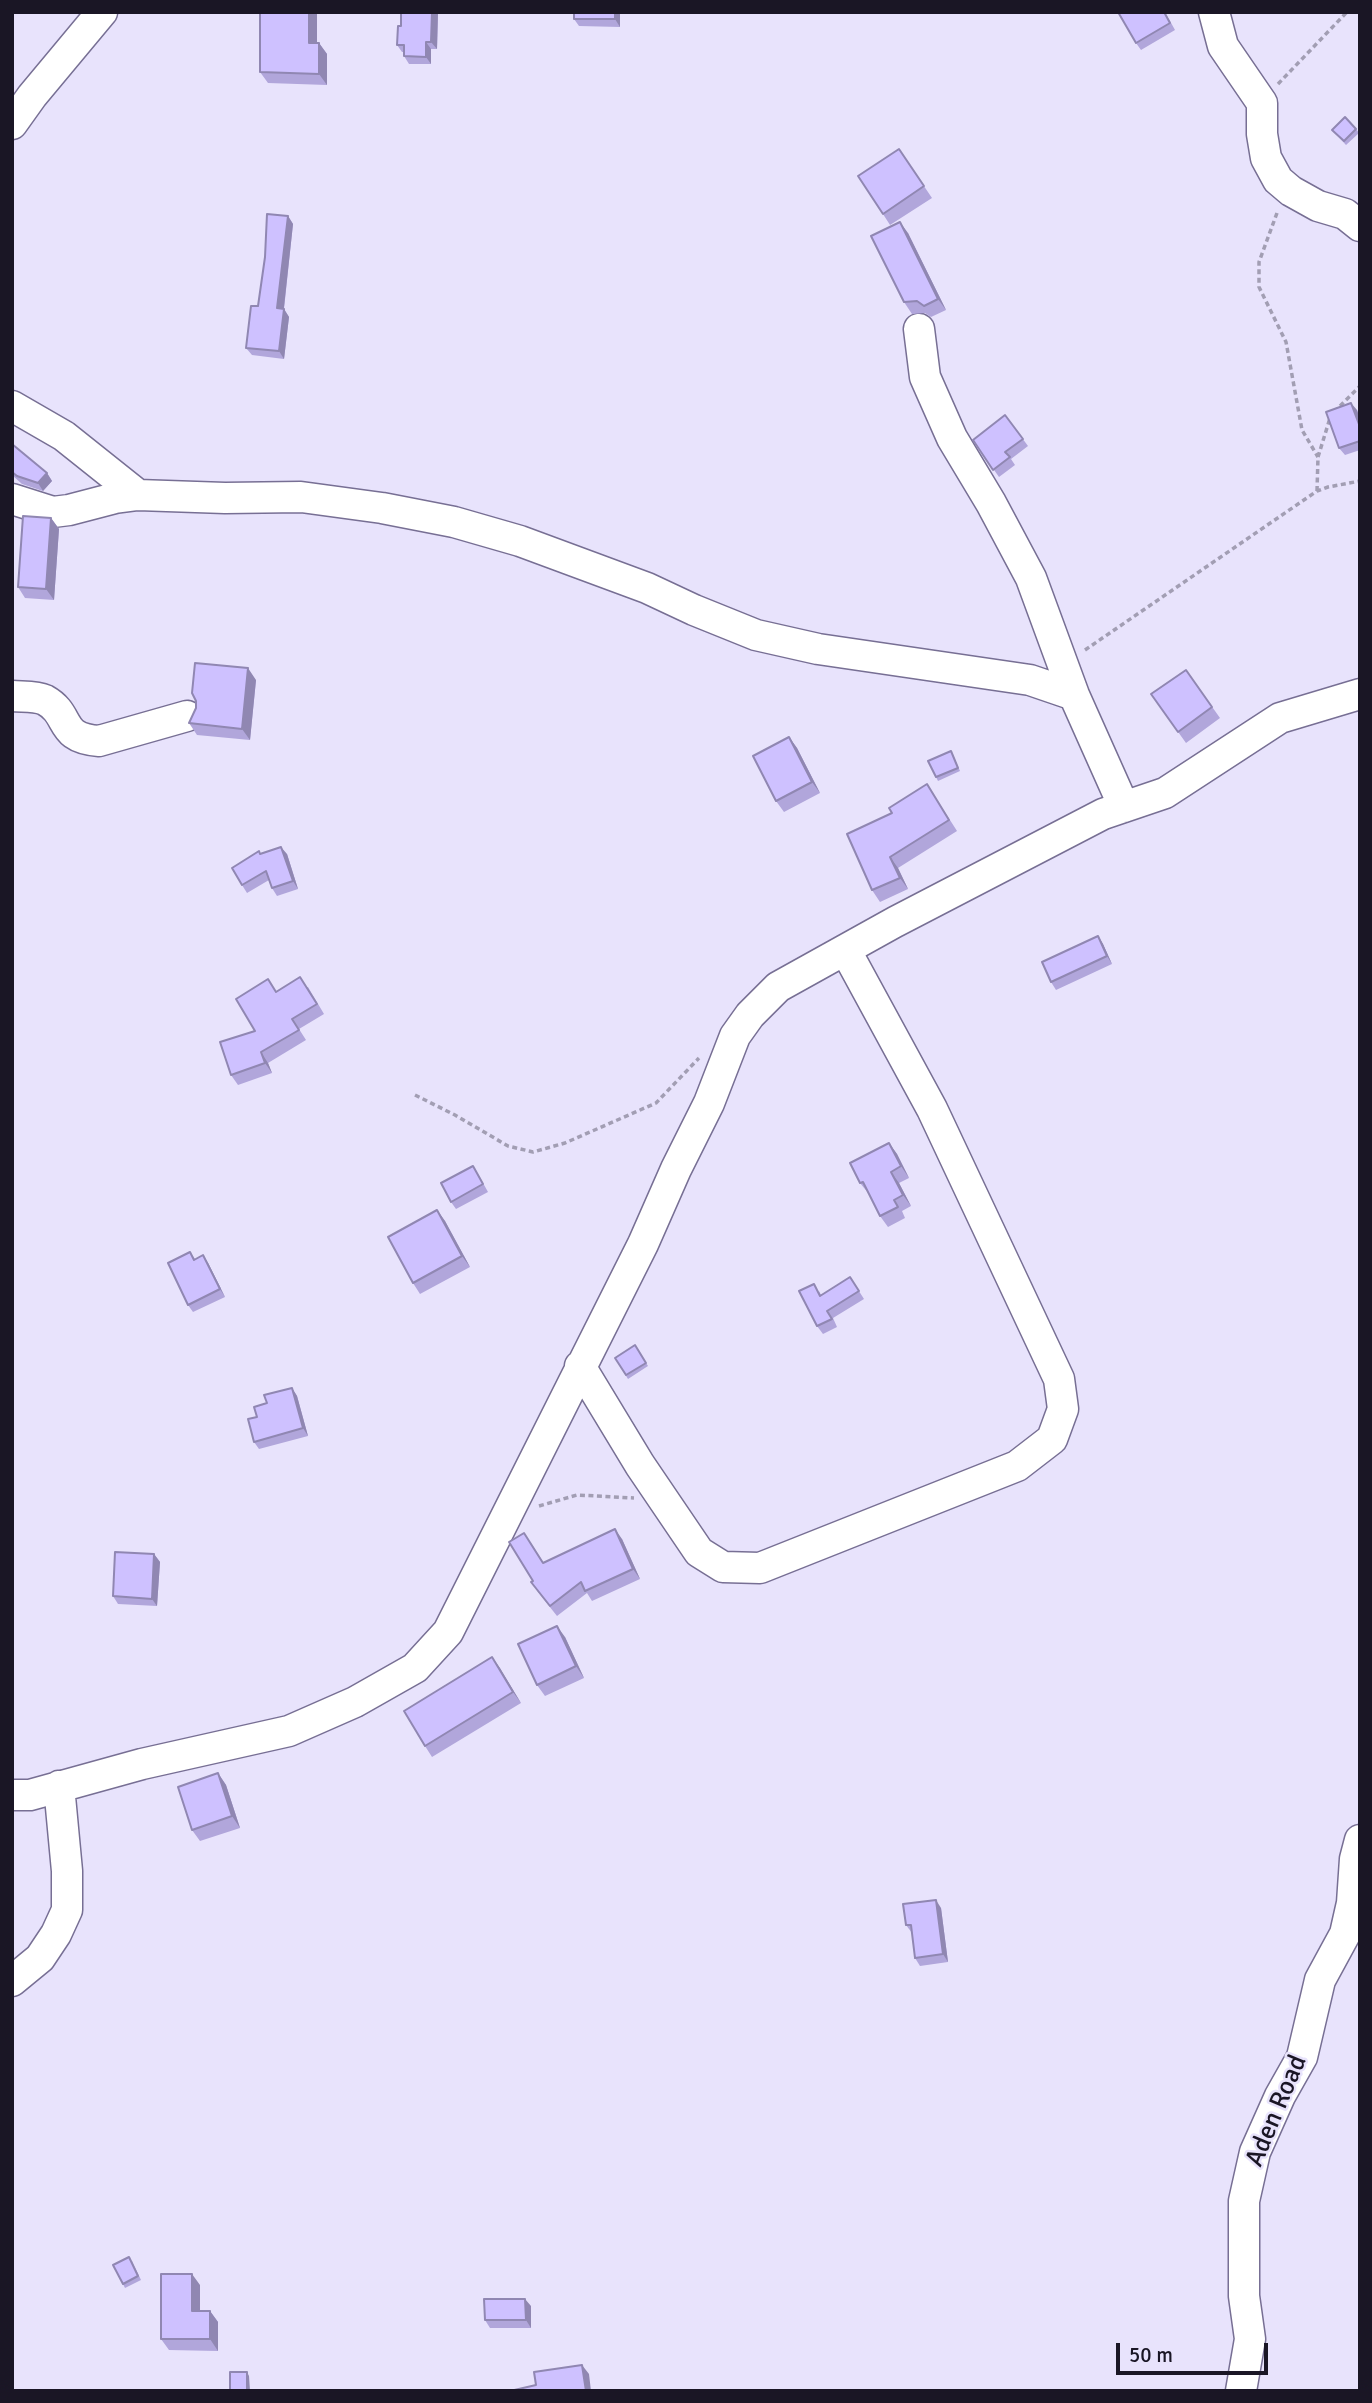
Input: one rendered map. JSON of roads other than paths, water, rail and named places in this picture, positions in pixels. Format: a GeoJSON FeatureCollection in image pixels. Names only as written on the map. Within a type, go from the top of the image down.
{"type":"FeatureCollection","features":[{"type":"Feature","properties":{"kind":"street"},"geometry":{"type":"LineString","coordinates":[[12,124],[102,12]]}},
{"type":"Feature","properties":{"kind":"street"},"geometry":{"type":"LineString","coordinates":[[1214,12],[1223,46],[1262,103],[1262,134],[1266,158],[1278,180],[1291,191],[1318,206],[1345,214],[1360,226]]}},
{"type":"Feature","properties":{"kind":"street"},"geometry":{"type":"LineString","coordinates":[[919,330],[925,377],[952,438],[1031,578],[1074,695],[1124,807]]}},
{"type":"Feature","properties":{"kind":"street"},"geometry":{"type":"LineString","coordinates":[[12,422],[12,406],[64,436],[138,495]]}},
{"type":"Feature","properties":{"kind":"street"},"geometry":{"type":"LineString","coordinates":[[12,499],[53,512],[138,495],[301,497],[382,508],[454,522],[520,541],[647,588],[756,635],[818,649],[1030,680],[1074,695]]}},
{"type":"Feature","properties":{"kind":"street"},"geometry":{"type":"LineString","coordinates":[[12,1795],[30,1795],[142,1764],[289,1731],[355,1702],[415,1668],[448,1632],[643,1244],[709,1102],[735,1036],[750,1015],[778,987],[907,915],[1102,814],[1165,793],[1280,718],[1360,694]]}},
{"type":"Feature","properties":{"kind":"street"},"geometry":{"type":"LineString","coordinates":[[12,696],[42,699],[52,705],[75,737],[86,740],[99,741],[187,716]]}},
{"type":"Feature","properties":{"kind":"street"},"geometry":{"type":"LineString","coordinates":[[580,1366],[639,1465],[699,1552],[723,1567],[760,1568],[1017,1466],[1052,1439],[1063,1409],[1059,1379],[932,1109],[846,951]]}},
{"type":"Feature","properties":{"kind":"street"},"geometry":{"type":"LineString","coordinates":[[12,1981],[40,1958],[56,1934],[67,1910],[67,1871],[59,1786]]}},
{"type":"Feature","properties":{"kind":"street","name":"Aden Road"},"geometry":{"type":"LineString","coordinates":[[1241,2391],[1250,2339],[1243,2274],[1244,2201],[1255,2152],[1280,2095],[1302,2057],[1320,1980],[1345,1934],[1360,1840]]}}]}
